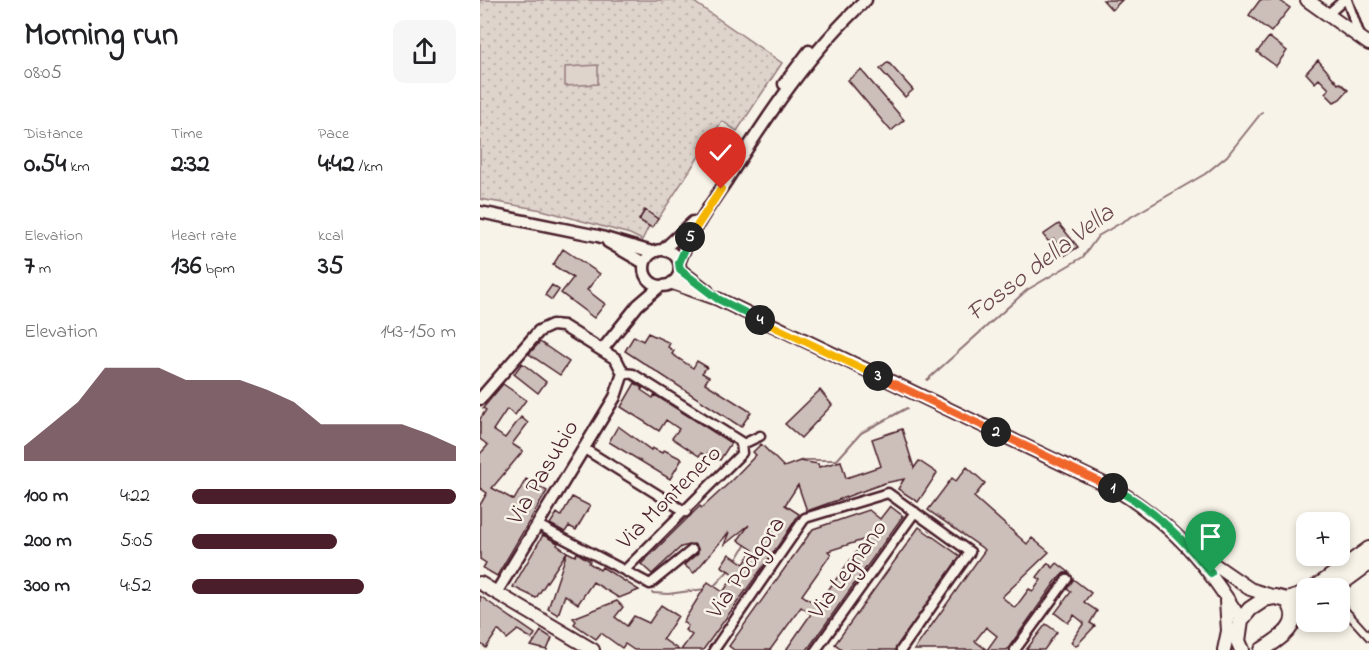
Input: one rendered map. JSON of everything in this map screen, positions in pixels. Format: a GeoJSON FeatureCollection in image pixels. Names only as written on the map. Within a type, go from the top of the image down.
{"type":"FeatureCollection","features":[{"type":"Feature","properties":{"kind":"main road"},"geometry":{"type":"LineString","coordinates":[[1307,0],[1365,41]]}},
{"type":"Feature","properties":{"kind":"main road"},"geometry":{"type":"LineString","coordinates":[[680,267],[718,299]]}},
{"type":"Feature","properties":{"kind":"main road"},"geometry":{"type":"LineString","coordinates":[[673,283],[718,299],[1117,490],[1154,514],[1191,549],[1224,591],[1241,620],[1239,648]]}},
{"type":"Feature","properties":{"kind":"main road"},"geometry":{"type":"LineString","coordinates":[[1191,549],[1250,589],[1281,598],[1295,612],[1295,621],[1272,650]]}},
{"type":"Feature","properties":{"kind":"main road"},"geometry":{"type":"LineString","coordinates":[[1330,578],[1369,549]]}},
{"type":"Feature","properties":{"kind":"main road"},"geometry":{"type":"LineString","coordinates":[[1349,578],[1369,563]]}},
{"type":"Feature","properties":{"kind":"main road"},"geometry":{"type":"LineString","coordinates":[[480,583],[593,650]]}},
{"type":"Feature","properties":{"kind":"main road"},"geometry":{"type":"LineString","coordinates":[[1224,591],[1229,621],[1224,650]]}},
{"type":"Feature","properties":{"kind":"main road"},"geometry":{"type":"LineString","coordinates":[[1241,620],[1257,604],[1296,596]]}},
{"type":"Feature","properties":{"kind":"main road"},"geometry":{"type":"LineString","coordinates":[[1262,650],[1283,634]]}},
{"type":"Feature","properties":{"kind":"street"},"geometry":{"type":"LineString","coordinates":[[602,350],[638,305],[659,287],[673,283],[680,267],[683,240],[692,223],[795,68],[856,0]]}},
{"type":"Feature","properties":{"kind":"street"},"geometry":{"type":"LineString","coordinates":[[644,263],[658,251],[683,240],[792,85],[815,55],[866,0]]}},
{"type":"Feature","properties":{"kind":"street"},"geometry":{"type":"LineString","coordinates":[[1327,15],[1334,0]]}},
{"type":"Feature","properties":{"kind":"street"},"geometry":{"type":"LineString","coordinates":[[1327,15],[1346,0],[1365,41]]}},
{"type":"Feature","properties":{"kind":"street"},"geometry":{"type":"LineString","coordinates":[[480,212],[674,254],[680,267]]}},
{"type":"Feature","properties":{"kind":"street"},"geometry":{"type":"LineString","coordinates":[[598,236],[644,263],[647,279],[638,305]]}},
{"type":"Feature","properties":{"kind":"street"},"geometry":{"type":"LineString","coordinates":[[647,279],[659,287]]}},
{"type":"Feature","properties":{"kind":"street"},"geometry":{"type":"LineString","coordinates":[[480,399],[544,326],[563,326],[616,359],[623,373],[633,374],[741,442],[742,449],[760,436]]}},
{"type":"Feature","properties":{"kind":"street","name":"Via Pasubio"},"geometry":{"type":"LineString","coordinates":[[496,593],[615,397],[623,373]]}},
{"type":"Feature","properties":{"kind":"street"},"geometry":{"type":"LineString","coordinates":[[584,448],[686,512]]}},
{"type":"Feature","properties":{"kind":"street","name":"Via Montenero"},"geometry":{"type":"LineString","coordinates":[[626,570],[686,512],[742,449]]}},
{"type":"Feature","properties":{"kind":"street","name":"Via Podgora"},"geometry":{"type":"LineString","coordinates":[[714,650],[805,518],[888,493],[915,512]]}},
{"type":"Feature","properties":{"kind":"street"},"geometry":{"type":"LineString","coordinates":[[901,650],[970,552],[915,512]]}},
{"type":"Feature","properties":{"kind":"street","name":"Via Legnano"},"geometry":{"type":"LineString","coordinates":[[818,647],[915,512]]}},
{"type":"Feature","properties":{"kind":"street"},"geometry":{"type":"LineString","coordinates":[[538,525],[650,584],[692,550]]}},
{"type":"Feature","properties":{"kind":"street"},"geometry":{"type":"LineString","coordinates":[[1015,650],[1067,579]]}},
{"type":"Feature","properties":{"kind":"street"},"geometry":{"type":"LineString","coordinates":[[1350,616],[1369,637]]}},
{"type":"Feature","properties":{"kind":"street"},"geometry":{"type":"LineString","coordinates":[[818,647],[829,650]]}},
{"type":"Feature","properties":{"kind":"shaded area"},"geometry":{"type":"Polygon","coordinates":[[[480,0],[691,0],[782,63],[737,131],[722,121],[658,219],[644,210],[639,220],[649,226],[642,240],[630,234],[542,210],[480,199],[480,0]]]}},
{"type":"Feature","properties":{"kind":"shaded area"},"geometry":{"type":"Polygon","coordinates":[[[598,65],[598,84],[565,86],[565,67],[598,65]]]}},
{"type":"Feature","properties":{"kind":"building"},"geometry":{"type":"Polygon","coordinates":[[[1103,0],[1122,0],[1112,10],[1103,0]]]}},
{"type":"Feature","properties":{"kind":"building"},"geometry":{"type":"Polygon","coordinates":[[[1260,0],[1279,0],[1290,8],[1271,32],[1249,15],[1260,0]]]}},
{"type":"Feature","properties":{"kind":"building"},"geometry":{"type":"Polygon","coordinates":[[[1269,37],[1287,51],[1276,66],[1257,52],[1269,37]]]}},
{"type":"Feature","properties":{"kind":"building"},"geometry":{"type":"Polygon","coordinates":[[[1318,60],[1338,84],[1340,83],[1348,90],[1334,102],[1325,93],[1329,89],[1319,79],[1315,83],[1306,73],[1318,60]]]}},
{"type":"Feature","properties":{"kind":"building"},"geometry":{"type":"Polygon","coordinates":[[[888,62],[913,90],[905,97],[880,69],[888,62]]]}},
{"type":"Feature","properties":{"kind":"building"},"geometry":{"type":"Polygon","coordinates":[[[861,70],[904,120],[891,131],[848,80],[861,70]]]}},
{"type":"Feature","properties":{"kind":"building"},"geometry":{"type":"Polygon","coordinates":[[[645,210],[658,219],[652,228],[639,220],[645,210]]]}},
{"type":"Feature","properties":{"kind":"building"},"geometry":{"type":"Polygon","coordinates":[[[1059,224],[1078,247],[1064,256],[1054,239],[1049,242],[1043,235],[1059,224]]]}},
{"type":"Feature","properties":{"kind":"building"},"geometry":{"type":"Polygon","coordinates":[[[563,249],[600,274],[587,290],[605,304],[594,318],[561,293],[573,278],[553,265],[563,249]]]}},
{"type":"Feature","properties":{"kind":"building"},"geometry":{"type":"Polygon","coordinates":[[[552,285],[559,290],[552,300],[545,295],[552,285]]]}},
{"type":"Feature","properties":{"kind":"building"},"geometry":{"type":"Polygon","coordinates":[[[648,333],[670,343],[668,347],[674,351],[672,354],[693,368],[697,361],[707,367],[702,373],[709,377],[705,383],[751,412],[741,427],[625,351],[634,336],[643,341],[648,333]]]}},
{"type":"Feature","properties":{"kind":"building"},"geometry":{"type":"Polygon","coordinates":[[[540,342],[569,362],[560,375],[529,354],[540,342]]]}},
{"type":"Feature","properties":{"kind":"building"},"geometry":{"type":"Polygon","coordinates":[[[522,363],[546,382],[538,393],[514,374],[522,363]]]}},
{"type":"Feature","properties":{"kind":"building"},"geometry":{"type":"Polygon","coordinates":[[[635,383],[653,398],[655,395],[731,443],[720,460],[708,452],[706,456],[701,453],[699,456],[672,438],[679,429],[666,420],[659,431],[621,407],[635,383]]]}},
{"type":"Feature","properties":{"kind":"building"},"geometry":{"type":"Polygon","coordinates":[[[503,384],[526,400],[515,415],[507,409],[493,430],[505,438],[521,417],[528,423],[512,444],[523,451],[492,488],[514,500],[526,479],[547,491],[497,576],[483,568],[486,563],[480,559],[480,505],[487,493],[480,488],[480,454],[488,445],[480,439],[480,419],[486,410],[483,408],[503,384]]]}},
{"type":"Feature","properties":{"kind":"building"},"geometry":{"type":"Polygon","coordinates":[[[820,390],[832,405],[801,438],[785,424],[820,390]]]}},
{"type":"Feature","properties":{"kind":"building"},"geometry":{"type":"Polygon","coordinates":[[[618,426],[651,450],[652,448],[662,453],[664,450],[682,459],[670,479],[609,442],[618,426]]]}},
{"type":"Feature","properties":{"kind":"building"},"geometry":{"type":"Polygon","coordinates":[[[902,429],[914,468],[919,461],[937,473],[918,502],[898,489],[904,479],[885,483],[807,511],[798,485],[785,505],[799,514],[785,536],[703,650],[681,650],[692,635],[685,630],[688,626],[683,622],[708,582],[723,592],[735,575],[721,566],[729,554],[744,564],[753,550],[738,540],[749,525],[724,545],[729,532],[694,573],[684,565],[698,553],[698,548],[694,544],[681,547],[652,574],[641,564],[700,506],[702,508],[728,484],[756,455],[753,452],[761,444],[784,467],[800,461],[818,464],[819,467],[841,461],[846,478],[881,466],[872,439],[902,429]]]}},
{"type":"Feature","properties":{"kind":"building"},"geometry":{"type":"Polygon","coordinates":[[[967,467],[985,483],[974,497],[1027,544],[1032,538],[1049,552],[1002,597],[1015,608],[1029,589],[1033,591],[1041,580],[1037,577],[1048,563],[1053,568],[1057,563],[1070,573],[1064,573],[1056,581],[1007,650],[987,650],[914,650],[985,550],[928,510],[952,478],[956,481],[967,467]],[[986,627],[975,641],[987,650],[997,636],[986,627]]]}},
{"type":"Feature","properties":{"kind":"building"},"geometry":{"type":"Polygon","coordinates":[[[572,497],[590,506],[576,530],[569,526],[565,532],[550,524],[557,513],[561,516],[572,497]]]}},
{"type":"Feature","properties":{"kind":"building"},"geometry":{"type":"Polygon","coordinates":[[[890,506],[903,516],[807,650],[786,650],[811,614],[801,607],[770,650],[734,650],[729,646],[813,529],[869,510],[880,519],[890,506]],[[866,539],[828,551],[831,554],[802,595],[817,605],[866,539]]]}},
{"type":"Feature","properties":{"kind":"building"},"geometry":{"type":"Polygon","coordinates":[[[919,527],[960,556],[895,650],[843,650],[835,644],[919,527]]]}},
{"type":"Feature","properties":{"kind":"building"},"geometry":{"type":"Polygon","coordinates":[[[543,535],[558,543],[557,545],[567,552],[536,598],[513,587],[543,535]]]}},
{"type":"Feature","properties":{"kind":"building"},"geometry":{"type":"Polygon","coordinates":[[[567,552],[575,556],[579,554],[600,570],[602,567],[639,590],[619,598],[593,582],[578,604],[565,595],[558,615],[548,609],[567,552]]]}},
{"type":"Feature","properties":{"kind":"building"},"geometry":{"type":"Polygon","coordinates":[[[1073,579],[1091,593],[1084,602],[1097,611],[1090,623],[1095,626],[1076,646],[1071,642],[1084,623],[1074,615],[1068,623],[1055,613],[1071,592],[1067,589],[1073,579]]]}},
{"type":"Feature","properties":{"kind":"building"},"geometry":{"type":"Polygon","coordinates":[[[480,596],[535,634],[532,639],[518,630],[507,639],[498,630],[486,648],[480,643],[480,596]]]}},
{"type":"Feature","properties":{"kind":"building"},"geometry":{"type":"Polygon","coordinates":[[[617,601],[623,607],[615,617],[627,626],[634,616],[649,623],[661,605],[678,616],[663,639],[679,650],[634,650],[625,644],[622,648],[601,633],[596,639],[574,624],[576,621],[573,618],[617,601]]]}},
{"type":"Feature","properties":{"kind":"building"},"geometry":{"type":"Polygon","coordinates":[[[1046,624],[1057,632],[1044,650],[1026,650],[1046,624]]]}},
{"type":"Feature","properties":{"kind":"building"},"geometry":{"type":"Polygon","coordinates":[[[541,631],[552,638],[547,650],[531,646],[541,631]]]}},
{"type":"Feature","properties":{"kind":"waterway","name":"Fosso della Vella"},"geometry":{"type":"LineString","coordinates":[[927,380],[1027,290],[1083,257],[1098,236],[1205,174],[1227,156],[1262,112]]}},
{"type":"Feature","properties":{"kind":"waterway","name":"Fosso della Vella"},"geometry":{"type":"LineString","coordinates":[[789,466],[803,460],[837,460],[861,433],[907,408]]}},
{"type":"Feature","properties":{"kind":"waterway","name":"Fosso della Vella"},"geometry":{"type":"LineString","coordinates":[[737,559],[746,544]]}},
{"type":"Feature","properties":{"kind":"waterway","name":"Fosso della Vella"},"geometry":{"type":"LineString","coordinates":[[713,587],[730,569]]}},
{"type":"Feature","properties":{"kind":"waterway","name":"Fosso della Vella"},"geometry":{"type":"LineString","coordinates":[[652,593],[668,594],[705,589]]}},
{"type":"Feature","properties":{"kind":"route"},"geometry":{"type":"LineString","coordinates":[[721,189],[688,241],[679,263],[680,270],[718,299],[1117,490],[1154,514],[1182,539],[1211,573]]}}]}
